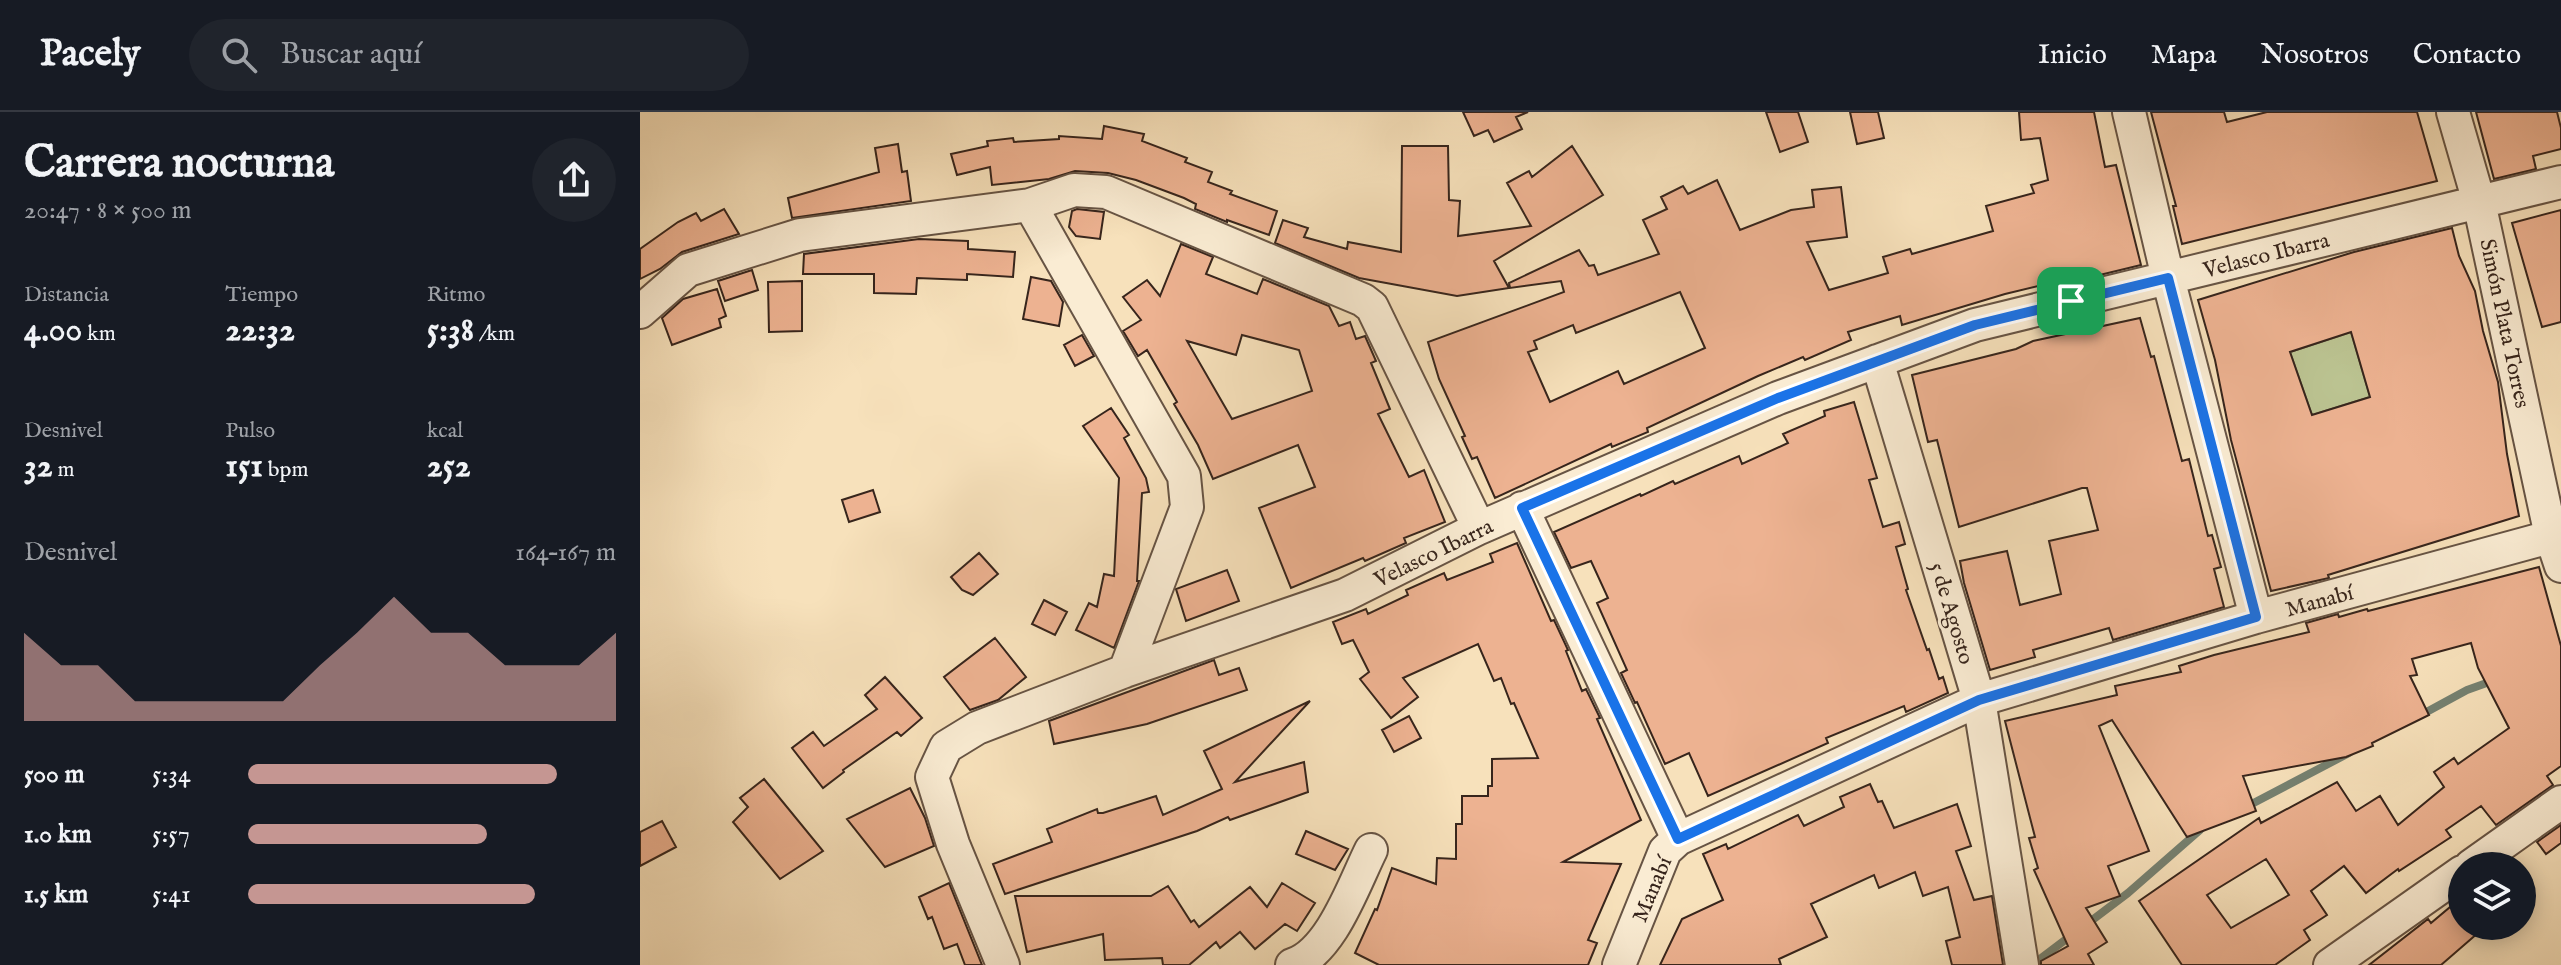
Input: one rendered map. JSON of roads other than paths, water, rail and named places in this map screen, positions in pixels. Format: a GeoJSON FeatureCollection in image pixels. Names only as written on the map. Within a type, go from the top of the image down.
{"type":"FeatureCollection","features":[{"type":"Feature","properties":{"kind":"street"},"geometry":{"type":"LineString","coordinates":[[2129,112],[2168,278],[2256,617]]}},
{"type":"Feature","properties":{"kind":"street","name":"Simón Plata Torres"},"geometry":{"type":"LineString","coordinates":[[2453,112],[2479,202],[2558,546]]}},
{"type":"Feature","properties":{"kind":"street","name":"Velasco Ibarra"},"geometry":{"type":"LineString","coordinates":[[1003,965],[953,844],[932,777],[946,747],[977,728],[1125,671],[1345,595],[1522,508],[1778,398],[1975,325],[2561,182]]}},
{"type":"Feature","properties":{"kind":"street"},"geometry":{"type":"LineString","coordinates":[[640,312],[688,270],[800,235],[1030,205],[1074,190],[1106,192],[1363,300],[1372,307],[1479,528]]}},
{"type":"Feature","properties":{"kind":"street"},"geometry":{"type":"LineString","coordinates":[[1030,205],[1184,476],[1187,507],[1125,671]]}},
{"type":"Feature","properties":{"kind":"street","name":"5 de Agosto"},"geometry":{"type":"LineString","coordinates":[[1877,361],[1979,700],[2022,965]]}},
{"type":"Feature","properties":{"kind":"street"},"geometry":{"type":"LineString","coordinates":[[1522,508],[1678,839]]}},
{"type":"Feature","properties":{"kind":"street","name":"Manabí"},"geometry":{"type":"LineString","coordinates":[[1619,965],[1665,851],[1678,839],[1979,700],[2256,617],[2558,546]]}},
{"type":"Feature","properties":{"kind":"street"},"geometry":{"type":"LineString","coordinates":[[2491,852],[2561,802]]}},
{"type":"Feature","properties":{"kind":"street"},"geometry":{"type":"LineString","coordinates":[[1292,965],[1304,961],[1322,944],[1371,850]]}},
{"type":"Feature","properties":{"kind":"street"},"geometry":{"type":"LineString","coordinates":[[2330,965],[2448,882]]}},
{"type":"Feature","properties":{"kind":"waterway"},"geometry":{"type":"LineString","coordinates":[[2421,715],[2467,690],[2495,680]]}},
{"type":"Feature","properties":{"kind":"waterway"},"geometry":{"type":"LineString","coordinates":[[2244,808],[2349,753]]}},
{"type":"Feature","properties":{"kind":"waterway"},"geometry":{"type":"LineString","coordinates":[[2087,924],[2200,830]]}},
{"type":"Feature","properties":{"kind":"waterway"},"geometry":{"type":"LineString","coordinates":[[2032,965],[2073,934]]}}]}
